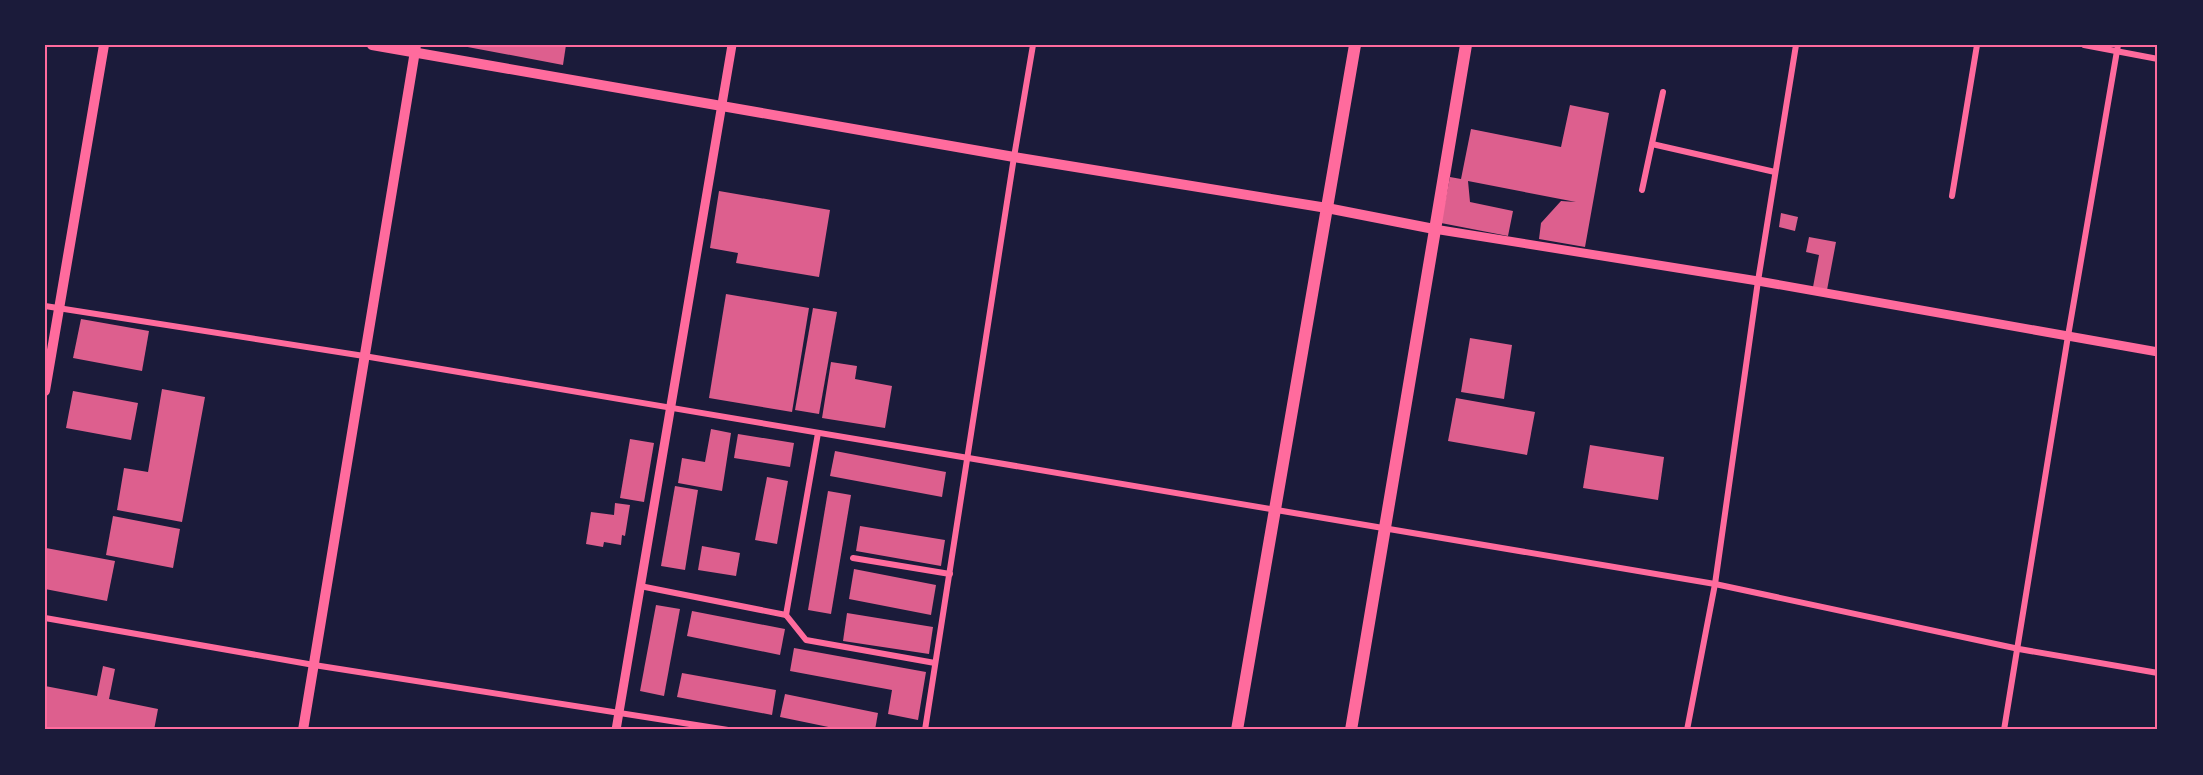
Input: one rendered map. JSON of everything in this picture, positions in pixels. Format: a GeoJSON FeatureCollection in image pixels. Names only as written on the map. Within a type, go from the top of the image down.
{"type":"FeatureCollection","features":[{"type":"Feature","properties":{"kind":"main road"},"geometry":{"type":"LineString","coordinates":[[45,391],[104,45]]}},
{"type":"Feature","properties":{"kind":"main road"},"geometry":{"type":"LineString","coordinates":[[372,45],[415,49],[1014,157],[1327,208],[1434,229]]}},
{"type":"Feature","properties":{"kind":"main road"},"geometry":{"type":"LineString","coordinates":[[1237,730],[1355,45]]}},
{"type":"Feature","properties":{"kind":"main road"},"geometry":{"type":"LineString","coordinates":[[1351,730],[1466,45]]}},
{"type":"Feature","properties":{"kind":"main road"},"geometry":{"type":"LineString","coordinates":[[303,730],[415,49]]}},
{"type":"Feature","properties":{"kind":"street"},"geometry":{"type":"LineString","coordinates":[[616,730],[732,45]]}},
{"type":"Feature","properties":{"kind":"street"},"geometry":{"type":"LineString","coordinates":[[925,730],[1033,45]]}},
{"type":"Feature","properties":{"kind":"street"},"geometry":{"type":"LineString","coordinates":[[1687,730],[1715,584],[1758,281],[1796,45]]}},
{"type":"Feature","properties":{"kind":"street"},"geometry":{"type":"LineString","coordinates":[[1952,196],[1977,45]]}},
{"type":"Feature","properties":{"kind":"street"},"geometry":{"type":"LineString","coordinates":[[2084,45],[2118,48],[2158,59]]}},
{"type":"Feature","properties":{"kind":"street"},"geometry":{"type":"LineString","coordinates":[[2004,730],[2019,649],[2068,336],[2118,48]]}},
{"type":"Feature","properties":{"kind":"street"},"geometry":{"type":"LineString","coordinates":[[1642,190],[1663,92]]}},
{"type":"Feature","properties":{"kind":"street"},"geometry":{"type":"LineString","coordinates":[[1652,144],[1775,172]]}},
{"type":"Feature","properties":{"kind":"street"},"geometry":{"type":"LineString","coordinates":[[1434,229],[1758,281],[2158,352]]}},
{"type":"Feature","properties":{"kind":"street"},"geometry":{"type":"LineString","coordinates":[[45,306],[671,407],[1715,584],[2019,649],[2158,673]]}},
{"type":"Feature","properties":{"kind":"street"},"geometry":{"type":"LineString","coordinates":[[786,615],[818,433]]}},
{"type":"Feature","properties":{"kind":"street"},"geometry":{"type":"LineString","coordinates":[[853,558],[950,574]]}},
{"type":"Feature","properties":{"kind":"street"},"geometry":{"type":"LineString","coordinates":[[640,586],[786,615],[806,640],[934,663]]}},
{"type":"Feature","properties":{"kind":"street"},"geometry":{"type":"LineString","coordinates":[[45,618],[314,665],[728,730]]}},
{"type":"Feature","properties":{"kind":"building"},"geometry":{"type":"Polygon","coordinates":[[[457,45],[566,45],[563,65],[457,45]]]}},
{"type":"Feature","properties":{"kind":"building"},"geometry":{"type":"Polygon","coordinates":[[[1570,105],[1609,113],[1585,247],[1539,239],[1541,223],[1561,201],[1576,202],[1468,181],[1470,202],[1513,211],[1508,236],[1441,223],[1450,177],[1461,179],[1471,129],[1561,147],[1570,105]]]}},
{"type":"Feature","properties":{"kind":"building"},"geometry":{"type":"Polygon","coordinates":[[[719,191],[830,210],[819,277],[736,263],[738,253],[710,248],[719,191]]]}},
{"type":"Feature","properties":{"kind":"building"},"geometry":{"type":"Polygon","coordinates":[[[1781,213],[1798,217],[1795,231],[1779,227],[1781,213]]]}},
{"type":"Feature","properties":{"kind":"building"},"geometry":{"type":"Polygon","coordinates":[[[1809,237],[1836,242],[1827,290],[1813,287],[1819,255],[1806,252],[1809,237]]]}},
{"type":"Feature","properties":{"kind":"building"},"geometry":{"type":"Polygon","coordinates":[[[726,294],[809,308],[792,412],[709,398],[726,294]]]}},
{"type":"Feature","properties":{"kind":"building"},"geometry":{"type":"Polygon","coordinates":[[[813,308],[837,312],[819,414],[795,410],[813,308]]]}},
{"type":"Feature","properties":{"kind":"building"},"geometry":{"type":"Polygon","coordinates":[[[81,319],[149,331],[142,371],[73,358],[81,319]]]}},
{"type":"Feature","properties":{"kind":"building"},"geometry":{"type":"Polygon","coordinates":[[[1470,338],[1512,345],[1504,399],[1461,392],[1470,338]]]}},
{"type":"Feature","properties":{"kind":"building"},"geometry":{"type":"Polygon","coordinates":[[[831,362],[857,366],[855,379],[892,386],[885,428],[822,418],[831,362]]]}},
{"type":"Feature","properties":{"kind":"building"},"geometry":{"type":"Polygon","coordinates":[[[162,389],[205,397],[182,522],[117,510],[124,468],[148,472],[162,389]]]}},
{"type":"Feature","properties":{"kind":"building"},"geometry":{"type":"Polygon","coordinates":[[[73,391],[138,403],[131,440],[66,428],[73,391]]]}},
{"type":"Feature","properties":{"kind":"building"},"geometry":{"type":"Polygon","coordinates":[[[1456,398],[1535,412],[1527,455],[1448,441],[1456,398]]]}},
{"type":"Feature","properties":{"kind":"building"},"geometry":{"type":"Polygon","coordinates":[[[711,429],[731,433],[722,491],[678,483],[682,458],[705,462],[711,429]]]}},
{"type":"Feature","properties":{"kind":"building"},"geometry":{"type":"Polygon","coordinates":[[[738,434],[794,443],[790,467],[734,458],[738,434]]]}},
{"type":"Feature","properties":{"kind":"building"},"geometry":{"type":"Polygon","coordinates":[[[630,439],[654,443],[644,502],[620,498],[630,439]]]}},
{"type":"Feature","properties":{"kind":"building"},"geometry":{"type":"Polygon","coordinates":[[[1590,445],[1664,457],[1658,500],[1583,488],[1590,445]]]}},
{"type":"Feature","properties":{"kind":"building"},"geometry":{"type":"Polygon","coordinates":[[[835,451],[946,472],[942,497],[830,476],[835,451]]]}},
{"type":"Feature","properties":{"kind":"building"},"geometry":{"type":"Polygon","coordinates":[[[767,477],[788,481],[777,544],[755,540],[767,477]]]}},
{"type":"Feature","properties":{"kind":"building"},"geometry":{"type":"Polygon","coordinates":[[[675,486],[698,490],[685,570],[661,566],[675,486]]]}},
{"type":"Feature","properties":{"kind":"building"},"geometry":{"type":"Polygon","coordinates":[[[828,491],[851,495],[831,614],[808,610],[828,491]]]}},
{"type":"Feature","properties":{"kind":"building"},"geometry":{"type":"Polygon","coordinates":[[[615,503],[630,505],[625,536],[622,535],[621,545],[604,542],[603,547],[586,544],[591,512],[614,515],[615,503]]]}},
{"type":"Feature","properties":{"kind":"building"},"geometry":{"type":"Polygon","coordinates":[[[113,516],[180,529],[173,568],[106,555],[113,516]]]}},
{"type":"Feature","properties":{"kind":"building"},"geometry":{"type":"Polygon","coordinates":[[[860,526],[945,540],[941,566],[856,551],[860,526]]]}},
{"type":"Feature","properties":{"kind":"building"},"geometry":{"type":"Polygon","coordinates":[[[702,546],[740,553],[736,576],[698,570],[702,546]]]}},
{"type":"Feature","properties":{"kind":"building"},"geometry":{"type":"Polygon","coordinates":[[[46,548],[115,561],[107,601],[45,589],[46,548]]]}},
{"type":"Feature","properties":{"kind":"building"},"geometry":{"type":"Polygon","coordinates":[[[854,569],[936,585],[931,615],[849,599],[854,569]]]}},
{"type":"Feature","properties":{"kind":"building"},"geometry":{"type":"Polygon","coordinates":[[[656,605],[680,609],[664,696],[640,691],[656,605]]]}},
{"type":"Feature","properties":{"kind":"building"},"geometry":{"type":"Polygon","coordinates":[[[692,611],[785,629],[780,655],[687,636],[692,611]]]}},
{"type":"Feature","properties":{"kind":"building"},"geometry":{"type":"Polygon","coordinates":[[[847,613],[933,627],[929,654],[843,641],[847,613]]]}},
{"type":"Feature","properties":{"kind":"building"},"geometry":{"type":"Polygon","coordinates":[[[794,648],[926,672],[918,720],[888,714],[892,690],[790,671],[794,648]]]}},
{"type":"Feature","properties":{"kind":"building"},"geometry":{"type":"Polygon","coordinates":[[[103,666],[115,669],[109,699],[158,709],[154,730],[45,730],[45,686],[97,696],[103,666]]]}},
{"type":"Feature","properties":{"kind":"building"},"geometry":{"type":"Polygon","coordinates":[[[682,673],[776,690],[772,715],[677,697],[682,673]]]}},
{"type":"Feature","properties":{"kind":"building"},"geometry":{"type":"Polygon","coordinates":[[[785,694],[878,713],[875,730],[843,730],[780,717],[785,694]]]}}]}
